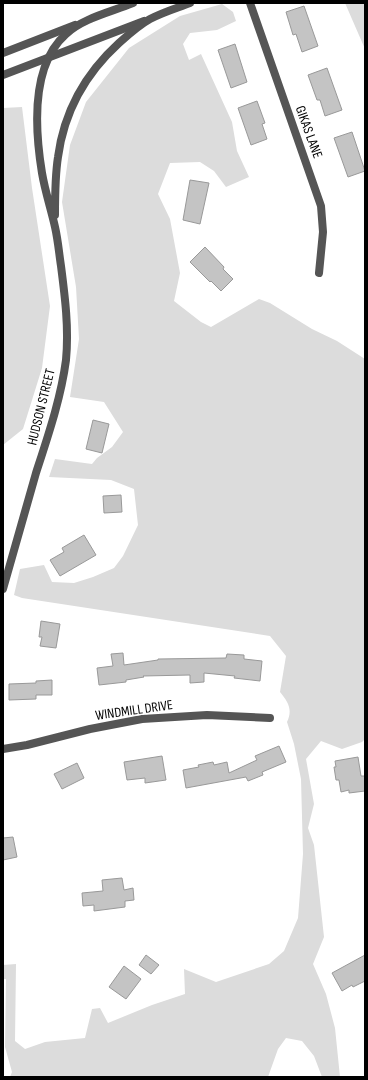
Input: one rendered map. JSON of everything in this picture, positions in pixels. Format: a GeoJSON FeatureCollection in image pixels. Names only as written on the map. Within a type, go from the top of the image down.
{"type":"FeatureCollection","features":[{"type":"Feature","properties":{"kind":"street","name":"HUDSON STREET"},"geometry":{"type":"LineString","coordinates":[[3,589],[50,427],[66,360],[67,320],[55,228],[42,173],[37,117],[39,86],[49,57],[65,34],[78,24],[133,3]]}},
{"type":"Feature","properties":{"kind":"street","name":"HUDSON STREET"},"geometry":{"type":"LineString","coordinates":[[55,228],[57,157],[64,127],[76,97],[84,82],[102,59],[124,39],[150,19],[190,3]]}},
{"type":"Feature","properties":{"kind":"street","name":"GIKAS LANE"},"geometry":{"type":"LineString","coordinates":[[250,3],[321,206],[323,232],[319,273]]}},
{"type":"Feature","properties":{"kind":"street"},"geometry":{"type":"LineString","coordinates":[[3,75],[150,19]]}},
{"type":"Feature","properties":{"kind":"street"},"geometry":{"type":"LineString","coordinates":[[3,53],[78,24]]}},
{"type":"Feature","properties":{"kind":"street","name":"WINDMILL DRIVE"},"geometry":{"type":"LineString","coordinates":[[3,749],[142,719],[207,715],[270,718]]}},
{"type":"Feature","properties":{"kind":"shaded area"},"geometry":{"type":"Polygon","coordinates":[[[345,3],[365,3],[365,49],[345,3]]]}},
{"type":"Feature","properties":{"kind":"shaded area"},"geometry":{"type":"Polygon","coordinates":[[[222,4],[233,12],[236,21],[217,30],[190,33],[183,44],[189,60],[201,54],[232,122],[237,151],[249,177],[226,187],[214,171],[200,162],[170,163],[158,194],[170,219],[180,273],[174,301],[201,322],[211,327],[259,299],[270,303],[312,329],[337,341],[365,359],[365,739],[362,742],[342,749],[321,741],[306,759],[314,804],[308,828],[314,845],[324,937],[313,964],[326,994],[335,1028],[340,1077],[322,1077],[314,1056],[302,1041],[286,1038],[278,1049],[268,1077],[10,1077],[12,1072],[5,1047],[6,979],[3,979],[3,965],[16,964],[15,1041],[25,1049],[45,1042],[85,1038],[92,1009],[100,1008],[108,1023],[152,1005],[185,994],[184,969],[216,982],[269,964],[284,951],[298,918],[303,854],[301,779],[294,744],[287,722],[290,709],[280,692],[286,656],[270,636],[22,598],[14,595],[20,569],[44,565],[52,582],[74,583],[114,568],[123,556],[138,525],[134,489],[111,480],[49,477],[55,459],[92,464],[97,458],[112,447],[123,432],[104,402],[70,397],[79,339],[76,287],[62,202],[70,145],[86,102],[129,48],[180,16],[222,4]]]}},
{"type":"Feature","properties":{"kind":"shaded area"},"geometry":{"type":"Polygon","coordinates":[[[22,107],[32,188],[50,306],[42,368],[23,429],[3,445],[3,108],[22,107]]]}},
{"type":"Feature","properties":{"kind":"building"},"geometry":{"type":"Polygon","coordinates":[[[304,6],[318,46],[302,52],[296,34],[293,35],[286,12],[304,6]]]}},
{"type":"Feature","properties":{"kind":"building"},"geometry":{"type":"Polygon","coordinates":[[[235,44],[247,82],[231,88],[218,50],[235,44]]]}},
{"type":"Feature","properties":{"kind":"building"},"geometry":{"type":"Polygon","coordinates":[[[327,68],[342,110],[325,116],[320,100],[317,100],[308,75],[327,68]]]}},
{"type":"Feature","properties":{"kind":"building"},"geometry":{"type":"Polygon","coordinates":[[[257,101],[265,123],[262,124],[267,139],[251,145],[238,108],[257,101]]]}},
{"type":"Feature","properties":{"kind":"building"},"geometry":{"type":"Polygon","coordinates":[[[352,132],[365,171],[348,177],[334,138],[352,132]]]}},
{"type":"Feature","properties":{"kind":"building"},"geometry":{"type":"Polygon","coordinates":[[[190,180],[209,183],[200,224],[183,220],[190,180]]]}},
{"type":"Feature","properties":{"kind":"building"},"geometry":{"type":"Polygon","coordinates":[[[205,247],[233,279],[221,291],[190,262],[205,247]]]}},
{"type":"Feature","properties":{"kind":"building"},"geometry":{"type":"Polygon","coordinates":[[[93,420],[109,424],[102,453],[86,449],[93,420]]]}},
{"type":"Feature","properties":{"kind":"building"},"geometry":{"type":"Polygon","coordinates":[[[121,495],[122,512],[104,513],[103,496],[121,495]]]}},
{"type":"Feature","properties":{"kind":"building"},"geometry":{"type":"Polygon","coordinates":[[[84,535],[96,555],[60,576],[50,560],[64,552],[62,548],[84,535]]]}},
{"type":"Feature","properties":{"kind":"building"},"geometry":{"type":"Polygon","coordinates":[[[41,621],[60,624],[56,648],[40,646],[42,637],[39,637],[41,621]]]}},
{"type":"Feature","properties":{"kind":"building"},"geometry":{"type":"Polygon","coordinates":[[[123,653],[124,665],[158,659],[226,658],[227,654],[244,655],[244,659],[262,661],[260,681],[234,678],[235,676],[204,673],[204,682],[190,683],[190,675],[143,676],[144,677],[126,680],[126,682],[99,685],[97,668],[113,666],[111,654],[123,653]]]}},
{"type":"Feature","properties":{"kind":"building"},"geometry":{"type":"Polygon","coordinates":[[[52,680],[52,695],[36,695],[36,699],[9,700],[9,684],[36,683],[36,681],[52,680]]]}},
{"type":"Feature","properties":{"kind":"building"},"geometry":{"type":"Polygon","coordinates":[[[279,746],[286,762],[262,772],[263,775],[248,781],[246,777],[186,788],[183,770],[199,767],[198,765],[213,762],[214,765],[227,762],[229,773],[257,760],[255,756],[279,746]]]}},
{"type":"Feature","properties":{"kind":"building"},"geometry":{"type":"Polygon","coordinates":[[[162,756],[166,780],[145,783],[145,778],[127,780],[124,762],[162,756]]]}},
{"type":"Feature","properties":{"kind":"building"},"geometry":{"type":"Polygon","coordinates":[[[358,757],[361,776],[365,776],[365,791],[349,793],[349,790],[341,792],[339,780],[336,780],[334,767],[336,767],[335,761],[358,757]]]}},
{"type":"Feature","properties":{"kind":"building"},"geometry":{"type":"Polygon","coordinates":[[[77,763],[84,778],[62,789],[54,774],[77,763]]]}},
{"type":"Feature","properties":{"kind":"building"},"geometry":{"type":"Polygon","coordinates":[[[13,837],[17,857],[3,860],[3,838],[13,837]]]}},
{"type":"Feature","properties":{"kind":"building"},"geometry":{"type":"Polygon","coordinates":[[[122,878],[124,890],[133,888],[134,900],[125,901],[125,907],[94,911],[94,905],[83,906],[82,893],[103,891],[102,880],[122,878]]]}},
{"type":"Feature","properties":{"kind":"building"},"geometry":{"type":"Polygon","coordinates":[[[146,955],[159,965],[151,974],[139,965],[146,955]]]}},
{"type":"Feature","properties":{"kind":"building"},"geometry":{"type":"Polygon","coordinates":[[[365,955],[365,981],[353,987],[352,985],[342,991],[332,973],[365,955]]]}},
{"type":"Feature","properties":{"kind":"building"},"geometry":{"type":"Polygon","coordinates":[[[124,966],[141,979],[126,999],[109,987],[124,966]]]}}]}
